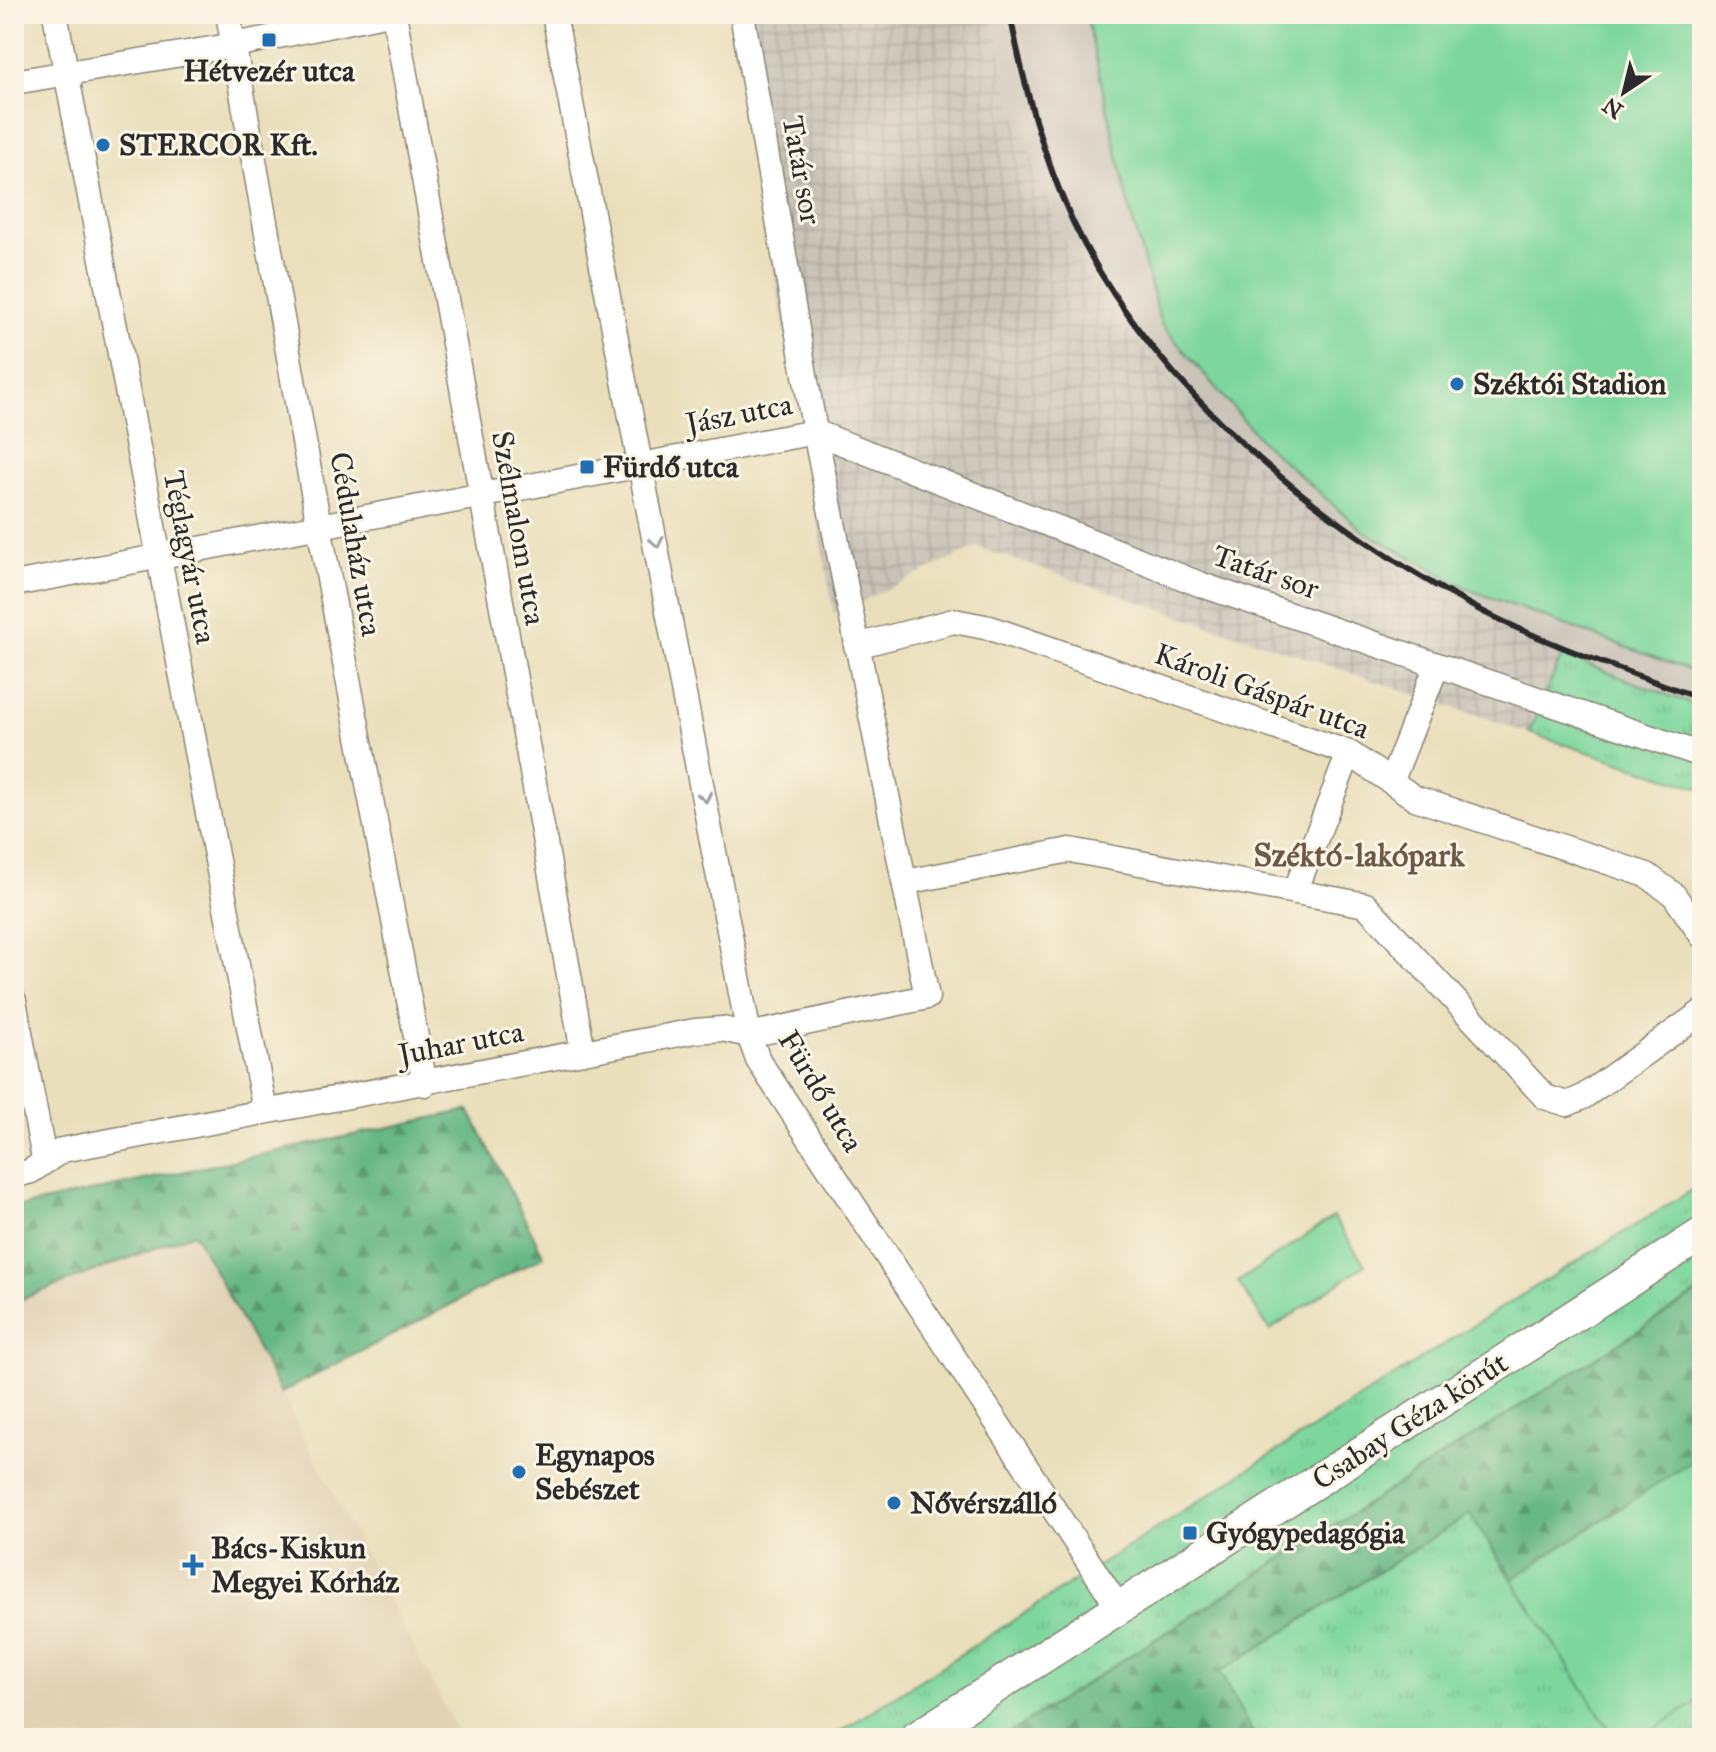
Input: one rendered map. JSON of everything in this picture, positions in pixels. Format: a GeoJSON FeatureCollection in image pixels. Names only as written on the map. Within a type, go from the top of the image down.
{"type":"FeatureCollection","features":[{"type":"Feature","properties":{"kind":"street","name":"Téglagyár utca"},"geometry":{"type":"LineString","coordinates":[[55,14],[265,1111]]}},
{"type":"Feature","properties":{"kind":"street","name":"Cédulaház utca"},"geometry":{"type":"LineString","coordinates":[[228,14],[319,526],[425,1084]]}},
{"type":"Feature","properties":{"kind":"street"},"geometry":{"type":"LineString","coordinates":[[14,82],[235,45],[384,14]]}},
{"type":"Feature","properties":{"kind":"street","name":"Szélmalom utca"},"geometry":{"type":"LineString","coordinates":[[394,14],[583,1052]]}},
{"type":"Feature","properties":{"kind":"street","name":"Fürdő utca"},"geometry":{"type":"LineString","coordinates":[[554,14],[643,465],[749,1035],[758,1060],[1119,1608]]}},
{"type":"Feature","properties":{"kind":"street","name":"Tatár sor"},"geometry":{"type":"LineString","coordinates":[[742,14],[815,432],[927,997]]}},
{"type":"Feature","properties":{"kind":"street","name":"Jász utca"},"geometry":{"type":"LineString","coordinates":[[14,584],[815,432]]}},
{"type":"Feature","properties":{"kind":"street","name":"Tatár sor"},"geometry":{"type":"LineString","coordinates":[[815,432],[1202,585],[1702,755]]}},
{"type":"Feature","properties":{"kind":"street","name":"Károli Gáspár utca"},"geometry":{"type":"LineString","coordinates":[[856,646],[954,621],[990,628],[1349,753],[1415,798],[1647,875],[1674,895],[1702,936]]}},
{"type":"Feature","properties":{"kind":"street"},"geometry":{"type":"LineString","coordinates":[[1392,780],[1437,665]]}},
{"type":"Feature","properties":{"kind":"street"},"geometry":{"type":"LineString","coordinates":[[1295,892],[1349,753]]}},
{"type":"Feature","properties":{"kind":"street"},"geometry":{"type":"LineString","coordinates":[[906,882],[1070,850],[1366,905],[1545,1097],[1567,1104],[1583,1097],[1702,1012]]}},
{"type":"Feature","properties":{"kind":"street","name":"Juhar utca"},"geometry":{"type":"LineString","coordinates":[[14,1176],[31,1171],[44,1159],[62,1150],[695,1031],[722,1029],[749,1035],[927,997]]}},
{"type":"Feature","properties":{"kind":"street"},"geometry":{"type":"LineString","coordinates":[[14,1001],[44,1159]]}},
{"type":"Feature","properties":{"kind":"street","name":"Csabay Géza körút"},"geometry":{"type":"LineString","coordinates":[[916,1738],[1702,1234]]}},
{"type":"Feature","properties":{"kind":"shaded area"},"geometry":{"type":"Polygon","coordinates":[[[730,14],[992,14],[1014,109],[1060,233],[1123,324],[1172,382],[1301,504],[1357,544],[1472,612],[1562,655],[1529,733],[977,547],[834,614],[730,14]]]}},
{"type":"Feature","properties":{"kind":"shaded area"},"geometry":{"type":"Polygon","coordinates":[[[992,14],[1086,14],[1129,206],[1161,324],[1264,444],[1363,531],[1473,591],[1702,675],[1702,708],[1562,655],[1472,612],[1357,544],[1301,504],[1218,429],[1172,382],[1123,324],[1060,233],[1014,109],[992,14]]]}},
{"type":"Feature","properties":{"kind":"shaded area","name":"Bács-Kiskun Megyei Kórház"},"geometry":{"type":"Polygon","coordinates":[[[194,1233],[461,1738],[14,1738],[14,1302],[194,1233]]]}},
{"type":"Feature","properties":{"kind":"green space","name":"Széktói Stadion"},"geometry":{"type":"Polygon","coordinates":[[[1086,14],[1702,14],[1702,675],[1473,591],[1363,531],[1264,444],[1161,324],[1129,206],[1086,14]]]}},
{"type":"Feature","properties":{"kind":"green space"},"geometry":{"type":"Polygon","coordinates":[[[1562,655],[1702,708],[1702,789],[1529,733],[1562,655]]]}},
{"type":"Feature","properties":{"kind":"green space"},"geometry":{"type":"Polygon","coordinates":[[[469,1110],[544,1256],[281,1393],[194,1233],[14,1302],[14,1208],[469,1110]]]}},
{"type":"Feature","properties":{"kind":"green space"},"geometry":{"type":"Polygon","coordinates":[[[1702,1184],[1702,1290],[1001,1738],[830,1738],[1475,1324],[1702,1184]]]}},
{"type":"Feature","properties":{"kind":"green space"},"geometry":{"type":"Polygon","coordinates":[[[1333,1217],[1365,1265],[1270,1330],[1238,1282],[1333,1217]]]}},
{"type":"Feature","properties":{"kind":"green space"},"geometry":{"type":"Polygon","coordinates":[[[1702,1290],[1702,1455],[1512,1579],[1470,1514],[1220,1672],[1252,1732],[1244,1738],[1001,1738],[1702,1290]]]}},
{"type":"Feature","properties":{"kind":"green space"},"geometry":{"type":"Polygon","coordinates":[[[1702,1455],[1702,1738],[1244,1738],[1251,1732],[1219,1672],[1470,1514],[1512,1578],[1702,1455]]]}},
{"type":"Feature","properties":{"kind":"green space"},"geometry":{"type":"Polygon","coordinates":[[[1702,1455],[1702,1698],[1641,1738],[1615,1738],[1512,1579],[1702,1455]]]}},
{"type":"Feature","properties":{"kind":"railway"},"geometry":{"type":"LineString","coordinates":[[1010,14],[1035,120],[1073,222],[1107,283],[1147,341],[1194,395],[1245,446],[1300,493],[1358,536],[1478,609],[1532,635],[1702,699]]}},
{"type":"Feature","properties":{"kind":"place","name":"Hétvezér utca"},"geometry":{"type":"Point","coordinates":[269,40]}},
{"type":"Feature","properties":{"kind":"place","name":"STERCOR Kft."},"geometry":{"type":"Point","coordinates":[103,145]}},
{"type":"Feature","properties":{"kind":"place","name":"Széktói Stadion"},"geometry":{"type":"Point","coordinates":[1457,384]}},
{"type":"Feature","properties":{"kind":"place","name":"Fürdő utca"},"geometry":{"type":"Point","coordinates":[587,467]}},
{"type":"Feature","properties":{"kind":"place","name":"Egynapos Sebészet"},"geometry":{"type":"Point","coordinates":[519,1472]}},
{"type":"Feature","properties":{"kind":"place","name":"Nővérszálló"},"geometry":{"type":"Point","coordinates":[894,1503]}},
{"type":"Feature","properties":{"kind":"place","name":"Gyógypedagógia"},"geometry":{"type":"Point","coordinates":[1190,1533]}},
{"type":"Feature","properties":{"kind":"place","name":"Bács-Kiskun Megyei Kórház"},"geometry":{"type":"Point","coordinates":[193,1565]}},
{"type":"Feature","properties":{"kind":"district","name":"Széktó-lakópark"},"geometry":{"type":"Point","coordinates":[1359,855]}}]}
